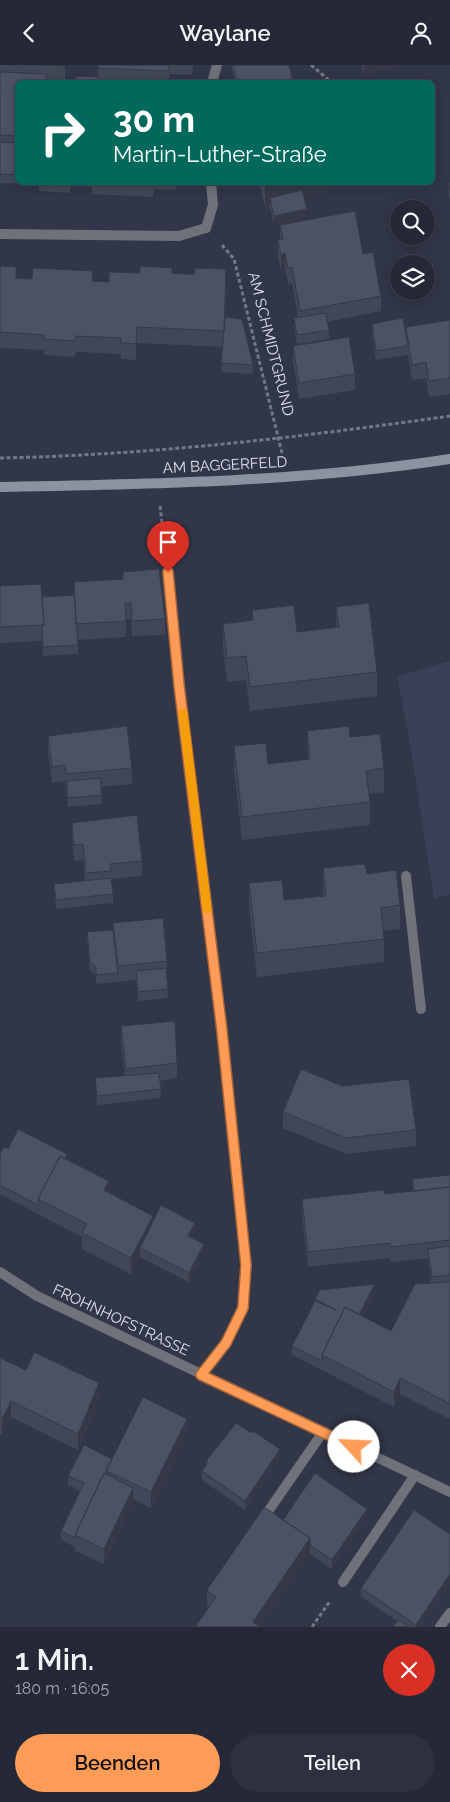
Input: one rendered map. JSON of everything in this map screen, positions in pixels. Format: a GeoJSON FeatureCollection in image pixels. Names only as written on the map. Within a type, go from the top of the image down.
{"type":"FeatureCollection","features":[{"type":"Feature","properties":{"kind":"main road","name":"AM BAGGERFELD"},"geometry":{"type":"LineString","coordinates":[[0,487],[287,477],[450,459]]}},
{"type":"Feature","properties":{"kind":"street"},"geometry":{"type":"LineString","coordinates":[[213,80],[217,65]]}},
{"type":"Feature","properties":{"kind":"street"},"geometry":{"type":"LineString","coordinates":[[0,234],[179,236],[206,228],[213,205],[211,185]]}},
{"type":"Feature","properties":{"kind":"street"},"geometry":{"type":"LineString","coordinates":[[168,572],[179,685],[222,1031],[246,1265],[243,1308],[226,1343],[201,1375]]}},
{"type":"Feature","properties":{"kind":"street"},"geometry":{"type":"LineString","coordinates":[[406,876],[421,1009]]}},
{"type":"Feature","properties":{"kind":"street","name":"FROHNHOFSTRASSE"},"geometry":{"type":"LineString","coordinates":[[0,1272],[36,1296],[450,1492]]}},
{"type":"Feature","properties":{"kind":"street"},"geometry":{"type":"LineString","coordinates":[[267,1513],[323,1432]]}},
{"type":"Feature","properties":{"kind":"street"},"geometry":{"type":"LineString","coordinates":[[343,1583],[415,1475]]}},
{"type":"Feature","properties":{"kind":"street"},"geometry":{"type":"LineString","coordinates":[[440,1627],[450,1613]]}},
{"type":"Feature","properties":{"kind":"path"},"geometry":{"type":"LineString","coordinates":[[312,65],[329,80]]}},
{"type":"Feature","properties":{"kind":"path","name":"AM SCHMIDTGRUND"},"geometry":{"type":"LineString","coordinates":[[206,228],[234,259],[287,477]]}},
{"type":"Feature","properties":{"kind":"path"},"geometry":{"type":"LineString","coordinates":[[0,457],[58,457],[279,440],[450,416]]}},
{"type":"Feature","properties":{"kind":"path"},"geometry":{"type":"LineString","coordinates":[[157,483],[168,572]]}},
{"type":"Feature","properties":{"kind":"path"},"geometry":{"type":"LineString","coordinates":[[312,1627],[343,1583]]}},
{"type":"Feature","properties":{"kind":"shaded area"},"geometry":{"type":"Polygon","coordinates":[[[450,661],[450,894],[434,899],[409,738],[397,676],[450,661]]]}},
{"type":"Feature","properties":{"kind":"building"},"geometry":{"type":"Polygon","coordinates":[[[98,65],[169,65],[169,71],[98,68],[98,65]]]}},
{"type":"Feature","properties":{"kind":"building"},"geometry":{"type":"Polygon","coordinates":[[[233,65],[289,65],[293,80],[236,80],[233,65]]]}},
{"type":"Feature","properties":{"kind":"building"},"geometry":{"type":"Polygon","coordinates":[[[0,72],[46,74],[46,80],[15,80],[15,136],[0,135],[0,72]]]}},
{"type":"Feature","properties":{"kind":"building"},"geometry":{"type":"Polygon","coordinates":[[[76,76],[99,77],[99,80],[75,80],[76,76]]]}},
{"type":"Feature","properties":{"kind":"building"},"geometry":{"type":"Polygon","coordinates":[[[0,142],[15,143],[15,175],[0,174],[0,142]]]}},
{"type":"Feature","properties":{"kind":"building"},"geometry":{"type":"Polygon","coordinates":[[[302,190],[307,209],[274,216],[270,198],[302,190]]]}},
{"type":"Feature","properties":{"kind":"building"},"geometry":{"type":"Polygon","coordinates":[[[355,211],[363,254],[373,252],[381,296],[300,311],[292,267],[288,268],[285,253],[281,255],[278,240],[283,239],[280,225],[355,211]]]}},
{"type":"Feature","properties":{"kind":"building"},"geometry":{"type":"Polygon","coordinates":[[[0,266],[16,267],[16,278],[32,279],[33,268],[93,271],[92,281],[109,282],[109,272],[140,273],[140,266],[172,268],[172,273],[183,274],[194,274],[195,268],[226,269],[224,331],[137,327],[136,344],[121,343],[121,338],[76,336],[75,341],[44,339],[44,335],[0,332],[0,266]]]}},
{"type":"Feature","properties":{"kind":"building"},"geometry":{"type":"Polygon","coordinates":[[[326,313],[329,330],[297,335],[294,318],[326,313]]]}},
{"type":"Feature","properties":{"kind":"building"},"geometry":{"type":"Polygon","coordinates":[[[225,317],[242,319],[253,365],[221,363],[225,317]]]}},
{"type":"Feature","properties":{"kind":"building"},"geometry":{"type":"Polygon","coordinates":[[[403,318],[408,346],[376,351],[372,324],[403,318]]]}},
{"type":"Feature","properties":{"kind":"building"},"geometry":{"type":"Polygon","coordinates":[[[450,320],[450,378],[429,381],[426,362],[412,365],[406,327],[450,320]]]}},
{"type":"Feature","properties":{"kind":"building"},"geometry":{"type":"Polygon","coordinates":[[[349,337],[355,374],[299,383],[293,346],[349,337]]]}},
{"type":"Feature","properties":{"kind":"building"},"geometry":{"type":"Polygon","coordinates":[[[159,569],[165,619],[132,621],[131,603],[125,603],[126,621],[76,624],[74,582],[123,579],[123,572],[159,569]]]}},
{"type":"Feature","properties":{"kind":"building"},"geometry":{"type":"Polygon","coordinates":[[[41,584],[44,625],[0,627],[0,586],[41,584]]]}},
{"type":"Feature","properties":{"kind":"building"},"geometry":{"type":"Polygon","coordinates":[[[74,595],[78,645],[43,647],[42,597],[74,595]]]}},
{"type":"Feature","properties":{"kind":"building"},"geometry":{"type":"Polygon","coordinates":[[[369,603],[377,672],[250,687],[246,656],[227,658],[223,624],[253,620],[252,610],[294,605],[297,632],[339,627],[336,607],[369,603]]]}},
{"type":"Feature","properties":{"kind":"building"},"geometry":{"type":"Polygon","coordinates":[[[127,726],[132,768],[66,774],[65,765],[52,767],[48,736],[127,726]]]}},
{"type":"Feature","properties":{"kind":"building"},"geometry":{"type":"Polygon","coordinates":[[[349,726],[350,737],[380,734],[384,768],[366,771],[370,802],[242,817],[234,746],[266,743],[268,764],[310,759],[307,731],[349,726]]]}},
{"type":"Feature","properties":{"kind":"building"},"geometry":{"type":"Polygon","coordinates":[[[100,778],[102,795],[68,798],[67,781],[100,778]]]}},
{"type":"Feature","properties":{"kind":"building"},"geometry":{"type":"Polygon","coordinates":[[[137,815],[142,861],[110,864],[111,871],[86,873],[83,844],[74,845],[72,823],[137,815]]]}},
{"type":"Feature","properties":{"kind":"building"},"geometry":{"type":"Polygon","coordinates":[[[365,864],[367,874],[396,870],[400,905],[381,908],[384,939],[257,953],[249,883],[282,880],[284,900],[326,896],[323,868],[365,864]]]}},
{"type":"Feature","properties":{"kind":"building"},"geometry":{"type":"Polygon","coordinates":[[[111,878],[113,894],[56,900],[54,884],[111,878]]]}},
{"type":"Feature","properties":{"kind":"building"},"geometry":{"type":"Polygon","coordinates":[[[163,918],[167,961],[118,966],[113,923],[163,918]]]}},
{"type":"Feature","properties":{"kind":"building"},"geometry":{"type":"Polygon","coordinates":[[[113,930],[118,973],[96,975],[96,967],[90,962],[87,932],[113,930]]]}},
{"type":"Feature","properties":{"kind":"building"},"geometry":{"type":"Polygon","coordinates":[[[166,968],[168,989],[138,992],[136,971],[166,968]]]}},
{"type":"Feature","properties":{"kind":"building"},"geometry":{"type":"Polygon","coordinates":[[[175,1021],[177,1063],[126,1069],[121,1026],[175,1021]]]}},
{"type":"Feature","properties":{"kind":"building"},"geometry":{"type":"Polygon","coordinates":[[[301,1069],[342,1086],[409,1079],[416,1130],[346,1138],[283,1112],[301,1069]]]}},
{"type":"Feature","properties":{"kind":"building"},"geometry":{"type":"Polygon","coordinates":[[[159,1073],[161,1089],[97,1096],[95,1078],[159,1073]]]}},
{"type":"Feature","properties":{"kind":"building"},"geometry":{"type":"Polygon","coordinates":[[[18,1129],[67,1154],[65,1159],[60,1156],[38,1199],[38,1205],[0,1185],[0,1154],[4,1147],[8,1149],[18,1129]]]}},
{"type":"Feature","properties":{"kind":"building"},"geometry":{"type":"Polygon","coordinates":[[[60,1156],[109,1181],[104,1190],[153,1216],[131,1258],[82,1233],[87,1224],[38,1199],[60,1156]]]}},
{"type":"Feature","properties":{"kind":"building"},"geometry":{"type":"Polygon","coordinates":[[[450,1175],[450,1187],[414,1191],[412,1179],[450,1175]]]}},
{"type":"Feature","properties":{"kind":"building"},"geometry":{"type":"Polygon","coordinates":[[[450,1187],[450,1240],[391,1247],[390,1243],[308,1252],[302,1199],[384,1190],[385,1194],[450,1187]]]}},
{"type":"Feature","properties":{"kind":"building"},"geometry":{"type":"Polygon","coordinates":[[[161,1205],[195,1223],[188,1236],[204,1244],[189,1273],[140,1248],[161,1205]]]}},
{"type":"Feature","properties":{"kind":"building"},"geometry":{"type":"Polygon","coordinates":[[[450,1246],[450,1275],[432,1277],[428,1249],[450,1246]]]}},
{"type":"Feature","properties":{"kind":"building"},"geometry":{"type":"Polygon","coordinates":[[[450,1280],[450,1404],[400,1378],[394,1392],[322,1355],[345,1307],[391,1331],[415,1284],[449,1282],[450,1280]]]}},
{"type":"Feature","properties":{"kind":"building"},"geometry":{"type":"Polygon","coordinates":[[[375,1284],[359,1315],[345,1307],[322,1355],[322,1361],[292,1346],[315,1301],[336,1310],[315,1299],[320,1290],[375,1284]]]}},
{"type":"Feature","properties":{"kind":"building"},"geometry":{"type":"Polygon","coordinates":[[[34,1352],[99,1383],[78,1434],[11,1401],[2,1419],[0,1418],[0,1358],[26,1370],[34,1352]]]}},
{"type":"Feature","properties":{"kind":"building"},"geometry":{"type":"Polygon","coordinates":[[[143,1397],[187,1419],[151,1492],[106,1471],[143,1397]]]}},
{"type":"Feature","properties":{"kind":"building"},"geometry":{"type":"Polygon","coordinates":[[[236,1423],[252,1433],[253,1431],[280,1449],[245,1501],[202,1471],[208,1463],[206,1461],[236,1423]]]}},
{"type":"Feature","properties":{"kind":"building"},"geometry":{"type":"Polygon","coordinates":[[[84,1445],[112,1459],[75,1538],[61,1531],[84,1483],[68,1476],[84,1445]]]}},
{"type":"Feature","properties":{"kind":"building"},"geometry":{"type":"Polygon","coordinates":[[[104,1473],[133,1488],[104,1549],[75,1535],[104,1473]]]}},
{"type":"Feature","properties":{"kind":"building"},"geometry":{"type":"Polygon","coordinates":[[[315,1473],[367,1509],[332,1560],[310,1545],[310,1538],[283,1520],[315,1473]]]}},
{"type":"Feature","properties":{"kind":"building"},"geometry":{"type":"Polygon","coordinates":[[[264,1507],[310,1538],[253,1622],[261,1627],[195,1627],[216,1597],[207,1590],[264,1507]]]}},
{"type":"Feature","properties":{"kind":"building"},"geometry":{"type":"Polygon","coordinates":[[[414,1510],[450,1534],[450,1574],[416,1625],[361,1588],[414,1510]]]}},
{"type":"Feature","properties":{"kind":"building"},"geometry":{"type":"Polygon","coordinates":[[[398,1620],[409,1627],[393,1627],[398,1620]]]}},
{"type":"Feature","properties":{"kind":"slow traffic"},"geometry":{"type":"LineString","coordinates":[[183,713],[207,909]]}},
{"type":"Feature","properties":{"kind":"route"},"geometry":{"type":"LineString","coordinates":[[168,572],[179,685],[222,1031],[246,1265],[243,1308],[226,1343],[201,1375],[354,1447]]}}]}
